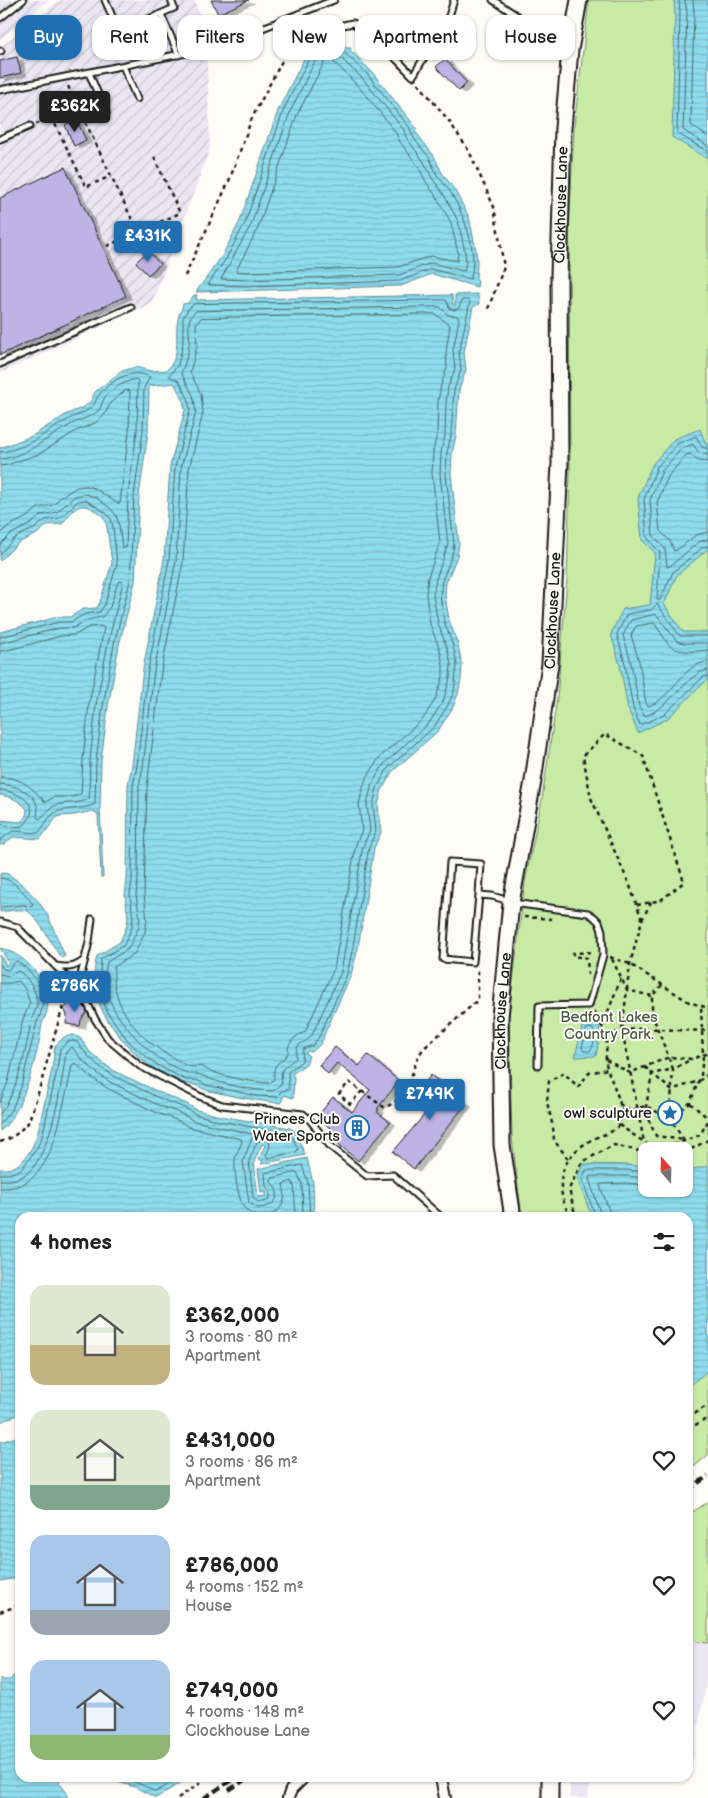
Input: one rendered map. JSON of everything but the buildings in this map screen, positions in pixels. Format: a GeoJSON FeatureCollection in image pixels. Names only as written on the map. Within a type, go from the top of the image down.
{"type":"FeatureCollection","features":[{"type":"Feature","properties":{"kind":"main road","name":"Clockhouse Lane"},"geometry":{"type":"LineString","coordinates":[[575,22],[579,0]]}},
{"type":"Feature","properties":{"kind":"main road","name":"Clockhouse Lane"},"geometry":{"type":"LineString","coordinates":[[512,1212],[502,1146],[500,1017],[511,902],[533,781],[550,664],[560,463],[559,277],[563,128],[569,60]]}},
{"type":"Feature","properties":{"kind":"main road"},"geometry":{"type":"LineString","coordinates":[[550,1782],[550,1798]]}},
{"type":"Feature","properties":{"kind":"street"},"geometry":{"type":"LineString","coordinates":[[288,1798],[291,1790],[299,1782]]}},
{"type":"Feature","properties":{"kind":"street"},"geometry":{"type":"LineString","coordinates":[[442,1782],[445,1798]]}},
{"type":"Feature","properties":{"kind":"lane"},"geometry":{"type":"LineString","coordinates":[[0,18],[23,0]]}},
{"type":"Feature","properties":{"kind":"lane"},"geometry":{"type":"LineString","coordinates":[[105,0],[119,32],[174,8],[170,0]]}},
{"type":"Feature","properties":{"kind":"lane"},"geometry":{"type":"LineString","coordinates":[[263,28],[334,0]]}},
{"type":"Feature","properties":{"kind":"lane"},"geometry":{"type":"LineString","coordinates":[[345,25],[353,23],[378,40],[413,76],[449,16],[454,0]]}},
{"type":"Feature","properties":{"kind":"lane"},"geometry":{"type":"LineString","coordinates":[[493,0],[516,15]]}},
{"type":"Feature","properties":{"kind":"lane"},"geometry":{"type":"LineString","coordinates":[[161,14],[177,50]]}},
{"type":"Feature","properties":{"kind":"lane"},"geometry":{"type":"LineString","coordinates":[[0,90],[177,55]]}},
{"type":"Feature","properties":{"kind":"lane"},"geometry":{"type":"LineString","coordinates":[[123,66],[137,99]]}},
{"type":"Feature","properties":{"kind":"lane"},"geometry":{"type":"LineString","coordinates":[[89,73],[106,113]]}},
{"type":"Feature","properties":{"kind":"lane"},"geometry":{"type":"LineString","coordinates":[[0,139],[30,126]]}},
{"type":"Feature","properties":{"kind":"lane"},"geometry":{"type":"LineString","coordinates":[[0,364],[131,306]]}},
{"type":"Feature","properties":{"kind":"lane"},"geometry":{"type":"LineString","coordinates":[[450,862],[481,864],[479,895],[473,962],[443,959],[450,862]]}},
{"type":"Feature","properties":{"kind":"lane"},"geometry":{"type":"LineString","coordinates":[[479,895],[492,896],[511,902],[588,913],[599,922],[602,931],[602,954],[590,1005],[539,1006],[538,1065]]}},
{"type":"Feature","properties":{"kind":"lane"},"geometry":{"type":"LineString","coordinates":[[83,994],[81,974],[92,919]]}},
{"type":"Feature","properties":{"kind":"lane"},"geometry":{"type":"LineString","coordinates":[[0,922],[17,927],[83,994],[108,1040],[140,1066],[198,1096],[222,1105],[303,1114],[330,1146],[367,1176],[393,1174],[435,1212]]}},
{"type":"Feature","properties":{"kind":"lane"},"geometry":{"type":"LineString","coordinates":[[55,966],[68,968],[78,966],[85,960]]}},
{"type":"Feature","properties":{"kind":"lane"},"geometry":{"type":"LineString","coordinates":[[65,998],[67,991],[74,985]]}},
{"type":"Feature","properties":{"kind":"path"},"geometry":{"type":"LineString","coordinates":[[185,276],[229,181],[252,118],[283,60]]}},
{"type":"Feature","properties":{"kind":"path"},"geometry":{"type":"LineString","coordinates":[[413,76],[449,121],[469,151],[494,207],[504,267],[488,308]]}},
{"type":"Feature","properties":{"kind":"path"},"geometry":{"type":"LineString","coordinates":[[64,78],[138,232]]}},
{"type":"Feature","properties":{"kind":"path"},"geometry":{"type":"LineString","coordinates":[[30,126],[52,118],[86,187],[111,176]]}},
{"type":"Feature","properties":{"kind":"path"},"geometry":{"type":"LineString","coordinates":[[103,248],[180,213],[153,155]]}},
{"type":"Feature","properties":{"kind":"path"},"geometry":{"type":"LineString","coordinates":[[637,905],[661,900],[684,882],[643,756],[605,734],[583,756],[591,798],[642,920]]}},
{"type":"Feature","properties":{"kind":"path"},"geometry":{"type":"LineString","coordinates":[[644,1142],[622,1030],[630,964],[642,920],[651,902]]}},
{"type":"Feature","properties":{"kind":"path"},"geometry":{"type":"LineString","coordinates":[[518,917],[559,919]]}},
{"type":"Feature","properties":{"kind":"path"},"geometry":{"type":"LineString","coordinates":[[588,977],[587,958],[573,956],[573,953],[595,951]]}},
{"type":"Feature","properties":{"kind":"path"},"geometry":{"type":"LineString","coordinates":[[602,954],[630,964],[688,1002],[708,1008]]}},
{"type":"Feature","properties":{"kind":"path"},"geometry":{"type":"LineString","coordinates":[[611,958],[627,990],[652,996]]}},
{"type":"Feature","properties":{"kind":"path"},"geometry":{"type":"LineString","coordinates":[[362,1091],[350,1104],[339,1094],[349,1082],[362,1091],[385,1108],[396,1102],[408,1088],[419,1054],[423,1049],[478,1000],[480,970],[473,962]]}},
{"type":"Feature","properties":{"kind":"path"},"geometry":{"type":"LineString","coordinates":[[602,1027],[621,978]]}},
{"type":"Feature","properties":{"kind":"path"},"geometry":{"type":"LineString","coordinates":[[662,985],[652,996],[652,1014],[673,1069],[670,1119]]}},
{"type":"Feature","properties":{"kind":"path"},"geometry":{"type":"LineString","coordinates":[[0,1142],[13,1138],[28,1122],[65,998]]}},
{"type":"Feature","properties":{"kind":"path"},"geometry":{"type":"LineString","coordinates":[[568,1212],[564,1206],[560,1187],[568,1159],[584,1143],[617,1128],[621,1112],[606,1060],[606,1036],[590,1005]]}},
{"type":"Feature","properties":{"kind":"path"},"geometry":{"type":"LineString","coordinates":[[670,1119],[690,1104],[701,1075],[703,1055],[701,1006]]}},
{"type":"Feature","properties":{"kind":"path"},"geometry":{"type":"LineString","coordinates":[[606,1036],[622,1030],[657,1028],[708,1030]]}},
{"type":"Feature","properties":{"kind":"path"},"geometry":{"type":"LineString","coordinates":[[652,1074],[673,1069],[708,1053]]}},
{"type":"Feature","properties":{"kind":"path"},"geometry":{"type":"LineString","coordinates":[[630,1073],[669,1057],[692,1059]]}},
{"type":"Feature","properties":{"kind":"path"},"geometry":{"type":"LineString","coordinates":[[606,1060],[630,1073]]}},
{"type":"Feature","properties":{"kind":"path"},"geometry":{"type":"LineString","coordinates":[[645,1067],[671,1090]]}},
{"type":"Feature","properties":{"kind":"path"},"geometry":{"type":"LineString","coordinates":[[568,1159],[554,1140],[547,1102],[549,1081],[564,1073],[578,1087],[589,1074],[608,1069]]}},
{"type":"Feature","properties":{"kind":"path"},"geometry":{"type":"LineString","coordinates":[[652,1074],[644,1112],[656,1136],[684,1140]]}},
{"type":"Feature","properties":{"kind":"path"},"geometry":{"type":"LineString","coordinates":[[671,1090],[699,1081],[708,1074]]}},
{"type":"Feature","properties":{"kind":"path"},"geometry":{"type":"LineString","coordinates":[[620,1104],[633,1111],[646,1106],[670,1119],[684,1140]]}},
{"type":"Feature","properties":{"kind":"path"},"geometry":{"type":"LineString","coordinates":[[679,1142],[700,1135],[708,1120],[690,1104]]}},
{"type":"Feature","properties":{"kind":"path"},"geometry":{"type":"LineString","coordinates":[[618,1125],[644,1142]]}},
{"type":"Feature","properties":{"kind":"path"},"geometry":{"type":"LineString","coordinates":[[693,1148],[708,1140]]}},
{"type":"Feature","properties":{"kind":"path"},"geometry":{"type":"LineString","coordinates":[[575,1212],[569,1189],[582,1162],[614,1145],[638,1151]]}},
{"type":"Feature","properties":{"kind":"path"},"geometry":{"type":"LineString","coordinates":[[693,1415],[708,1405]]}},
{"type":"Feature","properties":{"kind":"path"},"geometry":{"type":"LineString","coordinates":[[693,1426],[708,1418]]}},
{"type":"Feature","properties":{"kind":"path"},"geometry":{"type":"LineString","coordinates":[[0,1612],[15,1607]]}},
{"type":"Feature","properties":{"kind":"path"},"geometry":{"type":"LineString","coordinates":[[178,1798],[201,1782]]}},
{"type":"Feature","properties":{"kind":"shaded area"},"geometry":{"type":"Polygon","coordinates":[[[0,0],[49,0],[30,15],[15,15],[15,27],[0,39],[0,0]]]}},
{"type":"Feature","properties":{"kind":"shaded area"},"geometry":{"type":"Polygon","coordinates":[[[60,0],[194,0],[199,15],[177,15],[177,60],[207,60],[210,149],[152,303],[0,373],[0,47],[15,35],[15,60],[82,60],[82,15],[41,15],[60,0]]]}},
{"type":"Feature","properties":{"kind":"shaded area"},"geometry":{"type":"Polygon","coordinates":[[[693,1642],[708,1643],[708,1670],[693,1758],[693,1642]]]}},
{"type":"Feature","properties":{"kind":"shaded area"},"geometry":{"type":"Polygon","coordinates":[[[570,1782],[590,1782],[588,1798],[570,1798],[570,1782]]]}},
{"type":"Feature","properties":{"kind":"green space","name":"Bedfont Lakes Country Park."},"geometry":{"type":"Polygon","coordinates":[[[589,0],[708,0],[708,1455],[693,1468],[693,1212],[521,1212],[512,1138],[509,1015],[525,882],[542,799],[557,698],[567,580],[570,472],[569,232],[574,126],[589,0]]]}},
{"type":"Feature","properties":{"kind":"green space"},"geometry":{"type":"Polygon","coordinates":[[[708,1502],[708,1643],[693,1642],[693,1512],[708,1502]]]}},
{"type":"Feature","properties":{"kind":"water"},"geometry":{"type":"Polygon","coordinates":[[[674,0],[708,0],[708,157],[704,157],[672,137],[674,0]]]}},
{"type":"Feature","properties":{"kind":"water"},"geometry":{"type":"Polygon","coordinates":[[[345,46],[351,48],[350,50],[355,55],[355,60],[360,60],[372,72],[417,129],[415,131],[434,156],[442,173],[454,189],[469,217],[476,250],[477,287],[432,274],[401,286],[196,292],[222,256],[240,221],[279,108],[303,60],[345,60],[345,46]]]}},
{"type":"Feature","properties":{"kind":"water"},"geometry":{"type":"Polygon","coordinates":[[[477,294],[479,304],[473,307],[464,352],[466,370],[459,390],[456,436],[452,453],[451,474],[459,544],[457,556],[446,583],[445,595],[449,620],[458,645],[462,664],[458,694],[453,707],[438,731],[392,772],[382,790],[378,805],[381,832],[374,848],[358,948],[351,975],[324,1038],[318,1047],[306,1053],[309,1056],[306,1064],[292,1074],[294,1077],[293,1098],[284,1095],[281,1103],[254,1100],[209,1091],[183,1083],[159,1072],[129,1048],[103,1012],[96,994],[94,975],[97,956],[120,942],[127,925],[125,895],[127,880],[128,784],[132,765],[143,669],[164,560],[170,466],[185,410],[183,400],[174,383],[149,386],[148,432],[139,496],[135,582],[119,645],[101,761],[100,806],[103,877],[101,877],[98,814],[93,811],[56,818],[40,839],[13,837],[5,844],[0,845],[0,820],[21,822],[26,816],[27,809],[15,799],[0,795],[0,632],[58,617],[70,617],[83,609],[97,608],[112,563],[106,521],[98,512],[84,506],[76,508],[62,524],[47,525],[37,534],[18,543],[0,561],[0,448],[32,436],[67,414],[84,407],[90,402],[95,392],[120,372],[135,367],[151,371],[167,370],[172,364],[176,352],[178,319],[183,304],[188,303],[194,295],[197,295],[196,300],[452,295],[453,305],[455,305],[455,295],[477,294]]]}},
{"type":"Feature","properties":{"kind":"water"},"geometry":{"type":"Polygon","coordinates":[[[700,429],[708,449],[708,549],[677,575],[664,604],[683,632],[708,632],[708,679],[667,719],[638,733],[628,709],[620,665],[611,634],[623,609],[650,605],[655,553],[642,540],[638,498],[652,465],[674,439],[700,429]]]}},
{"type":"Feature","properties":{"kind":"water"},"geometry":{"type":"Polygon","coordinates":[[[0,874],[8,874],[23,885],[38,901],[47,914],[65,956],[62,958],[59,955],[39,923],[29,912],[25,910],[12,910],[0,912],[0,874]]]}},
{"type":"Feature","properties":{"kind":"water"},"geometry":{"type":"Polygon","coordinates":[[[0,948],[22,958],[31,967],[45,988],[48,1000],[47,1011],[42,1023],[33,1065],[23,1097],[8,1123],[0,1131],[0,955],[6,965],[9,963],[0,948]]]}},
{"type":"Feature","properties":{"kind":"water"},"geometry":{"type":"Polygon","coordinates":[[[583,1022],[599,1025],[600,1033],[596,1056],[575,1057],[583,1022]]]}},
{"type":"Feature","properties":{"kind":"water"},"geometry":{"type":"Polygon","coordinates":[[[74,1035],[80,1038],[90,1052],[116,1072],[197,1110],[220,1116],[290,1128],[295,1131],[305,1155],[261,1164],[263,1161],[259,1159],[265,1145],[262,1144],[254,1162],[258,1197],[266,1196],[266,1192],[261,1192],[258,1169],[307,1158],[313,1183],[314,1212],[15,1212],[15,1416],[0,1422],[0,1169],[7,1169],[19,1164],[31,1149],[37,1136],[52,1069],[55,1046],[64,1037],[74,1035]]]}},
{"type":"Feature","properties":{"kind":"water"},"geometry":{"type":"Polygon","coordinates":[[[583,1164],[638,1166],[638,1198],[692,1198],[693,1169],[708,1166],[708,1371],[693,1382],[693,1212],[590,1212],[577,1178],[583,1164]]]}},
{"type":"Feature","properties":{"kind":"water"},"geometry":{"type":"Polygon","coordinates":[[[15,1438],[15,1580],[0,1581],[0,1442],[15,1438]]]}},
{"type":"Feature","properties":{"kind":"water"},"geometry":{"type":"Polygon","coordinates":[[[15,1674],[15,1782],[59,1782],[67,1793],[67,1798],[0,1798],[0,1678],[10,1680],[15,1674]]]}},
{"type":"Feature","properties":{"kind":"water"},"geometry":{"type":"Polygon","coordinates":[[[118,1782],[182,1782],[156,1798],[135,1787],[118,1782]]]}},
{"type":"Feature","properties":{"kind":"railway"},"geometry":{"type":"LineString","coordinates":[[693,1486],[708,1476]]}},
{"type":"Feature","properties":{"kind":"railway"},"geometry":{"type":"LineString","coordinates":[[204,1798],[229,1782]]}},
{"type":"Feature","properties":{"kind":"railway"},"geometry":{"type":"LineString","coordinates":[[229,1790],[242,1782]]}},
{"type":"Feature","properties":{"kind":"place","name":"owl sculpture"},"geometry":{"type":"Point","coordinates":[670,1113]}},
{"type":"Feature","properties":{"kind":"place","name":"Princes Club Water Sports"},"geometry":{"type":"Point","coordinates":[357,1128]}}]}
